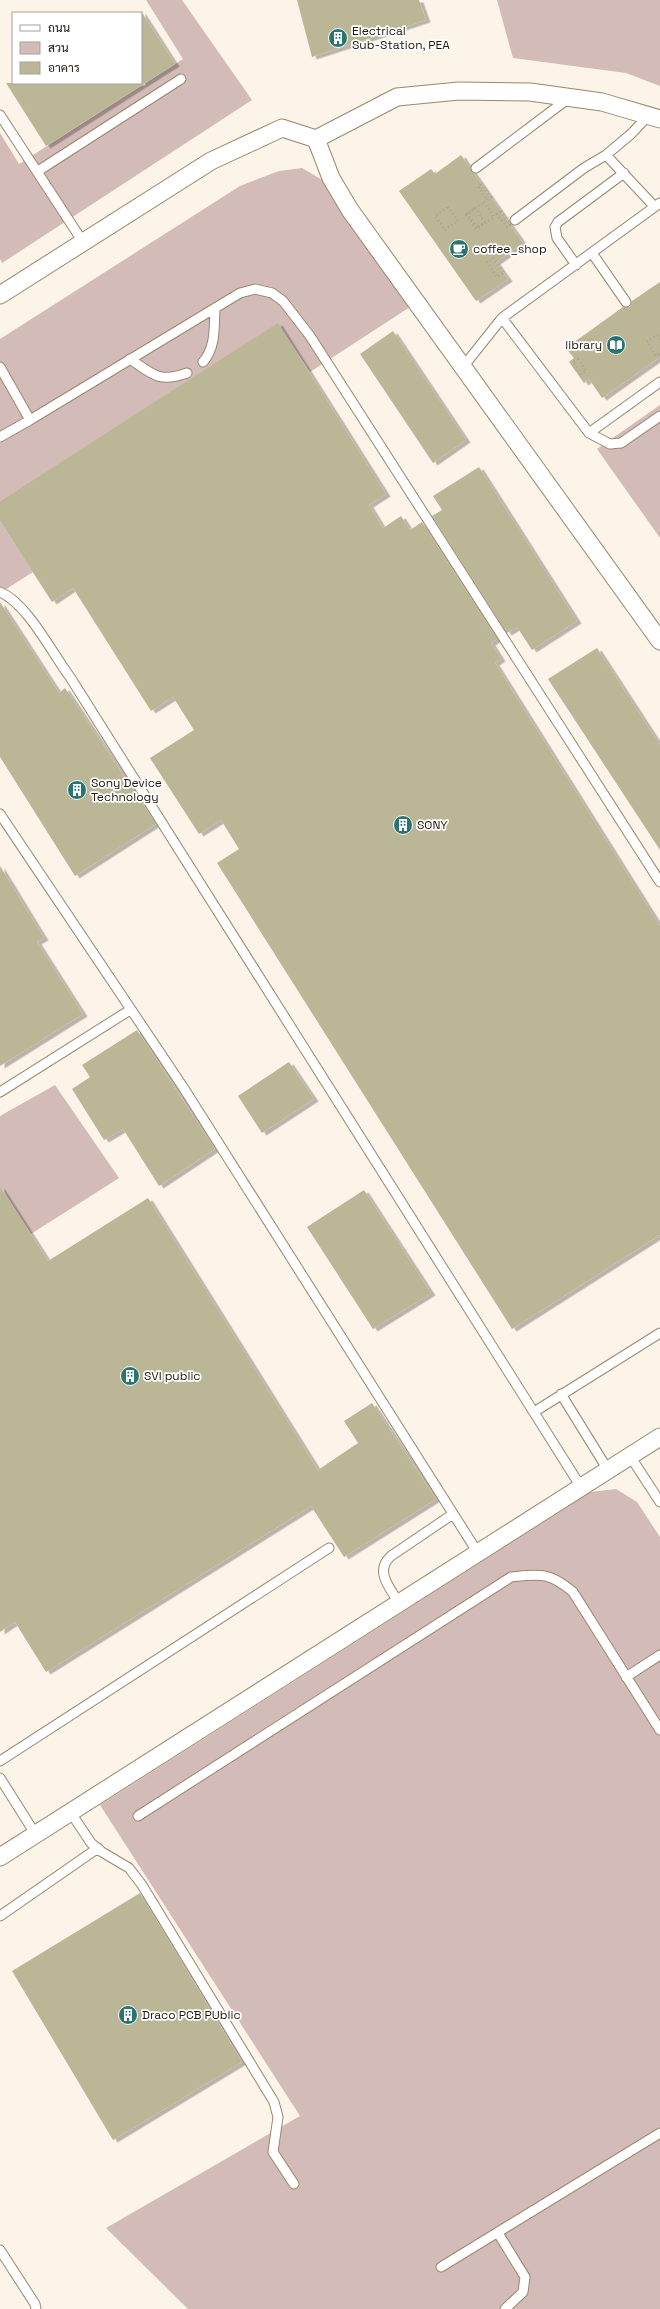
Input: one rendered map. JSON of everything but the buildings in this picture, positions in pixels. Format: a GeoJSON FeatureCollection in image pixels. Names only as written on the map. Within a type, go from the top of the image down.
{"type":"FeatureCollection","features":[{"type":"Feature","properties":{"kind":"street"},"geometry":{"type":"LineString","coordinates":[[0,294],[211,161],[282,128],[316,139],[397,97],[459,91],[530,92],[570,97],[602,102],[654,117]]}},
{"type":"Feature","properties":{"kind":"street"},"geometry":{"type":"LineString","coordinates":[[316,139],[331,178],[350,210],[660,641]]}},
{"type":"Feature","properties":{"kind":"street"},"geometry":{"type":"LineString","coordinates":[[0,1857],[660,1437]]}},
{"type":"Feature","properties":{"kind":"lane"},"geometry":{"type":"LineString","coordinates":[[38,171],[181,79]]}},
{"type":"Feature","properties":{"kind":"lane"},"geometry":{"type":"LineString","coordinates":[[476,168],[570,97]]}},
{"type":"Feature","properties":{"kind":"lane"},"geometry":{"type":"LineString","coordinates":[[0,115],[83,242]]}},
{"type":"Feature","properties":{"kind":"lane"},"geometry":{"type":"LineString","coordinates":[[516,220],[584,168],[610,152],[654,117]]}},
{"type":"Feature","properties":{"kind":"lane"},"geometry":{"type":"LineString","coordinates":[[463,367],[502,318],[657,205],[624,173],[610,152]]}},
{"type":"Feature","properties":{"kind":"lane"},"geometry":{"type":"LineString","coordinates":[[576,265],[557,238],[555,227],[558,222],[624,173]]}},
{"type":"Feature","properties":{"kind":"lane"},"geometry":{"type":"LineString","coordinates":[[592,253],[626,302]]}},
{"type":"Feature","properties":{"kind":"lane"},"geometry":{"type":"LineString","coordinates":[[0,437],[240,293],[254,289],[272,293],[283,300],[310,336],[660,882]]}},
{"type":"Feature","properties":{"kind":"lane"},"geometry":{"type":"LineString","coordinates":[[203,362],[209,355],[214,338],[215,308]]}},
{"type":"Feature","properties":{"kind":"lane"},"geometry":{"type":"LineString","coordinates":[[502,318],[589,433],[610,444],[621,443],[660,416]]}},
{"type":"Feature","properties":{"kind":"lane"},"geometry":{"type":"LineString","coordinates":[[130,359],[157,377],[172,378],[187,373]]}},
{"type":"Feature","properties":{"kind":"lane"},"geometry":{"type":"LineString","coordinates":[[0,367],[30,420]]}},
{"type":"Feature","properties":{"kind":"lane"},"geometry":{"type":"LineString","coordinates":[[589,433],[660,382]]}},
{"type":"Feature","properties":{"kind":"lane"},"geometry":{"type":"LineString","coordinates":[[0,592],[10,596],[20,608],[70,677],[581,1487]]}},
{"type":"Feature","properties":{"kind":"lane"},"geometry":{"type":"LineString","coordinates":[[0,814],[183,1087],[478,1553]]}},
{"type":"Feature","properties":{"kind":"lane"},"geometry":{"type":"LineString","coordinates":[[0,1092],[130,1010]]}},
{"type":"Feature","properties":{"kind":"lane"},"geometry":{"type":"LineString","coordinates":[[534,1412],[660,1333]]}},
{"type":"Feature","properties":{"kind":"lane"},"geometry":{"type":"LineString","coordinates":[[562,1394],[608,1470]]}},
{"type":"Feature","properties":{"kind":"lane"},"geometry":{"type":"LineString","coordinates":[[630,1456],[660,1502]]}},
{"type":"Feature","properties":{"kind":"lane"},"geometry":{"type":"LineString","coordinates":[[400,1603],[383,1575],[385,1562],[391,1556],[453,1514]]}},
{"type":"Feature","properties":{"kind":"lane"},"geometry":{"type":"LineString","coordinates":[[0,1761],[329,1548]]}},
{"type":"Feature","properties":{"kind":"lane"},"geometry":{"type":"LineString","coordinates":[[138,1816],[512,1577],[542,1573],[559,1580],[573,1592],[660,1730]]}},
{"type":"Feature","properties":{"kind":"lane"},"geometry":{"type":"LineString","coordinates":[[626,1676],[660,1654]]}},
{"type":"Feature","properties":{"kind":"lane"},"geometry":{"type":"LineString","coordinates":[[0,1778],[36,1835]]}},
{"type":"Feature","properties":{"kind":"lane"},"geometry":{"type":"LineString","coordinates":[[71,1813],[98,1848],[129,1868],[142,1885],[274,2102],[278,2117],[273,2152],[294,2184]]}},
{"type":"Feature","properties":{"kind":"lane"},"geometry":{"type":"LineString","coordinates":[[0,1916],[98,1848]]}},
{"type":"Feature","properties":{"kind":"lane"},"geometry":{"type":"LineString","coordinates":[[441,2267],[660,2133]]}},
{"type":"Feature","properties":{"kind":"lane"},"geometry":{"type":"LineString","coordinates":[[498,2233],[525,2277],[523,2292],[505,2309]]}},
{"type":"Feature","properties":{"kind":"lane"},"geometry":{"type":"LineString","coordinates":[[0,2250],[35,2304],[36,2309]]}},
{"type":"Feature","properties":{"kind":"path"},"geometry":{"type":"LineString","coordinates":[[481,184],[491,197],[488,200],[478,186],[481,184]]}},
{"type":"Feature","properties":{"kind":"path"},"geometry":{"type":"LineString","coordinates":[[484,202],[494,217],[476,229],[466,215],[484,202]]}},
{"type":"Feature","properties":{"kind":"path"},"geometry":{"type":"LineString","coordinates":[[448,207],[458,221],[445,230],[435,216],[448,207]]}},
{"type":"Feature","properties":{"kind":"path"},"geometry":{"type":"LineString","coordinates":[[476,208],[485,222],[477,228],[467,214],[476,208]]}},
{"type":"Feature","properties":{"kind":"path"},"geometry":{"type":"LineString","coordinates":[[493,258],[504,273],[497,277],[487,262],[493,258]]}},
{"type":"Feature","properties":{"kind":"path"},"geometry":{"type":"LineString","coordinates":[[660,339],[658,335],[647,342],[656,356],[660,353]]}},
{"type":"Feature","properties":{"kind":"path"},"geometry":{"type":"LineString","coordinates":[[578,359],[586,371],[581,374],[573,362],[578,359]]}},
{"type":"Feature","properties":{"kind":"green space"},"geometry":{"type":"Polygon","coordinates":[[[146,0],[182,0],[252,100],[2,263],[0,259],[0,133],[19,164],[183,59],[146,0]]]}},
{"type":"Feature","properties":{"kind":"green space"},"geometry":{"type":"Polygon","coordinates":[[[497,0],[660,0],[660,86],[626,73],[513,58],[497,0]]]}},
{"type":"Feature","properties":{"kind":"green space"},"geometry":{"type":"Polygon","coordinates":[[[302,168],[324,181],[410,307],[310,372],[278,324],[0,501],[0,339],[240,186],[279,171],[302,168]]]}},
{"type":"Feature","properties":{"kind":"green space"},"geometry":{"type":"Polygon","coordinates":[[[660,405],[660,538],[597,449],[660,405]]]}},
{"type":"Feature","properties":{"kind":"green space"},"geometry":{"type":"Polygon","coordinates":[[[0,521],[33,572],[0,593],[0,521]]]}},
{"type":"Feature","properties":{"kind":"green space"},"geometry":{"type":"Polygon","coordinates":[[[55,1085],[119,1178],[31,1234],[0,1186],[0,1116],[55,1085]]]}},
{"type":"Feature","properties":{"kind":"green space"},"geometry":{"type":"Polygon","coordinates":[[[616,1489],[637,1502],[660,1537],[660,2309],[188,2309],[106,2228],[300,2116],[100,1805],[591,1492],[616,1489]]]}},
{"type":"Feature","properties":{"kind":"place","name":"Electrical Sub-Station, PEA"},"geometry":{"type":"Point","coordinates":[338,38]}},
{"type":"Feature","properties":{"kind":"place","name":"coffee_shop"},"geometry":{"type":"Point","coordinates":[459,249]}},
{"type":"Feature","properties":{"kind":"place","name":"library"},"geometry":{"type":"Point","coordinates":[616,345]}},
{"type":"Feature","properties":{"kind":"place","name":"Sony Device Technology"},"geometry":{"type":"Point","coordinates":[77,790]}},
{"type":"Feature","properties":{"kind":"place","name":"SONY"},"geometry":{"type":"Point","coordinates":[403,825]}},
{"type":"Feature","properties":{"kind":"place","name":"SVI public"},"geometry":{"type":"Point","coordinates":[130,1376]}},
{"type":"Feature","properties":{"kind":"place","name":"Draco PCB PUblic"},"geometry":{"type":"Point","coordinates":[128,2015]}}]}
